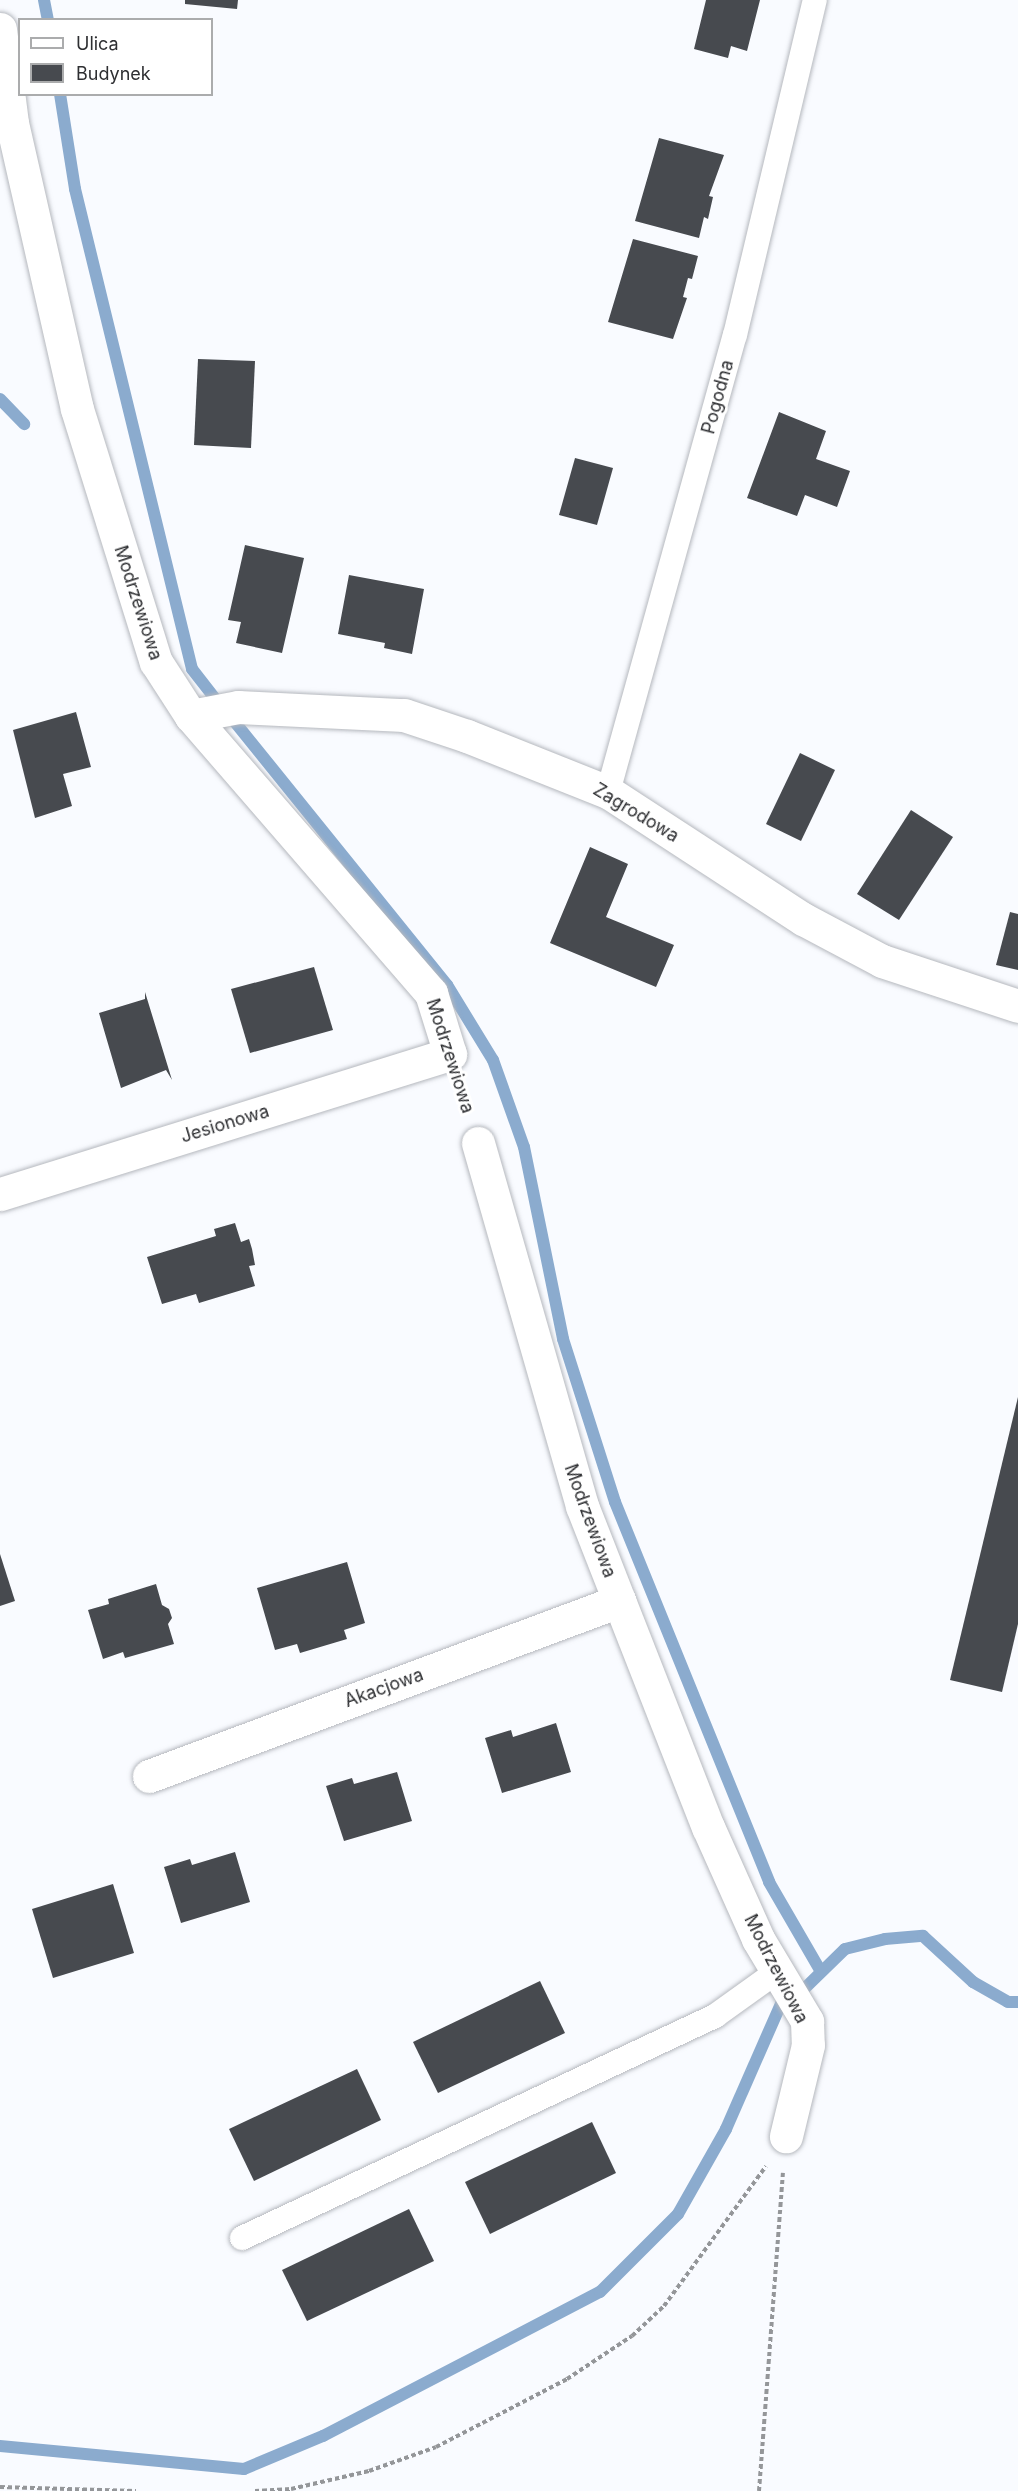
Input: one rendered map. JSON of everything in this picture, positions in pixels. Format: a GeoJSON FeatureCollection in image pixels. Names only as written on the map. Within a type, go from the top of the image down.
{"type":"FeatureCollection","features":[{"type":"Feature","properties":{"kind":"street","name":"Modrzewiowa"},"geometry":{"type":"LineString","coordinates":[[0,29],[12,123],[77,409],[156,662],[191,716],[432,993],[450,1054]]}},
{"type":"Feature","properties":{"kind":"street","name":"Zagrodowa"},"geometry":{"type":"LineString","coordinates":[[191,716],[238,707],[405,716],[608,792],[803,919],[882,961],[1018,1006]]}},
{"type":"Feature","properties":{"kind":"street","name":"Jesionowa"},"geometry":{"type":"LineString","coordinates":[[0,1194],[450,1054]]}},
{"type":"Feature","properties":{"kind":"street","name":"Modrzewiowa"},"geometry":{"type":"LineString","coordinates":[[478,1143],[582,1506],[708,1827],[758,1939],[779,1970],[807,2021],[808,2045],[786,2136]]}},
{"type":"Feature","properties":{"kind":"street","name":"Akacjowa"},"geometry":{"type":"LineString","coordinates":[[149,1776],[619,1600]]}},
{"type":"Feature","properties":{"kind":"lane","name":"Pogodna"},"geometry":{"type":"LineString","coordinates":[[608,792],[735,334],[815,0]]}},
{"type":"Feature","properties":{"kind":"lane"},"geometry":{"type":"LineString","coordinates":[[242,2238],[715,2016],[779,1970]]}},
{"type":"Feature","properties":{"kind":"path","name":"Modrzewiowa"},"geometry":{"type":"LineString","coordinates":[[450,1054],[478,1143]]}},
{"type":"Feature","properties":{"kind":"path"},"geometry":{"type":"LineString","coordinates":[[255,2491],[291,2488],[369,2471],[436,2446],[523,2404],[632,2336],[688,2275],[786,2136]]}},
{"type":"Feature","properties":{"kind":"path"},"geometry":{"type":"LineString","coordinates":[[759,2491],[786,2136]]}},
{"type":"Feature","properties":{"kind":"path"},"geometry":{"type":"LineString","coordinates":[[0,2487],[136,2491]]}},
{"type":"Feature","properties":{"kind":"building"},"geometry":{"type":"Polygon","coordinates":[[[185,0],[238,0],[237,9],[185,4],[185,0]]]}},
{"type":"Feature","properties":{"kind":"building"},"geometry":{"type":"Polygon","coordinates":[[[706,0],[760,0],[747,51],[731,46],[728,58],[694,49],[706,0]]]}},
{"type":"Feature","properties":{"kind":"building"},"geometry":{"type":"Polygon","coordinates":[[[659,138],[724,155],[709,196],[713,197],[708,219],[704,217],[699,238],[635,221],[659,138]]]}},
{"type":"Feature","properties":{"kind":"building"},"geometry":{"type":"Polygon","coordinates":[[[633,239],[698,256],[692,279],[688,278],[683,297],[687,298],[673,339],[608,322],[633,239]]]}},
{"type":"Feature","properties":{"kind":"building"},"geometry":{"type":"Polygon","coordinates":[[[198,359],[255,361],[251,448],[194,445],[198,359]]]}},
{"type":"Feature","properties":{"kind":"building"},"geometry":{"type":"Polygon","coordinates":[[[779,412],[826,431],[816,459],[850,471],[837,507],[805,495],[797,516],[747,498],[779,412]]]}},
{"type":"Feature","properties":{"kind":"building"},"geometry":{"type":"Polygon","coordinates":[[[575,458],[613,468],[597,525],[559,515],[575,458]]]}},
{"type":"Feature","properties":{"kind":"building"},"geometry":{"type":"Polygon","coordinates":[[[245,545],[304,558],[282,653],[236,643],[241,622],[228,620],[245,545]]]}},
{"type":"Feature","properties":{"kind":"building"},"geometry":{"type":"Polygon","coordinates":[[[349,575],[424,589],[412,654],[384,648],[385,643],[338,634],[349,575]]]}},
{"type":"Feature","properties":{"kind":"building"},"geometry":{"type":"Polygon","coordinates":[[[76,712],[91,767],[63,774],[72,806],[35,818],[13,730],[76,712]]]}},
{"type":"Feature","properties":{"kind":"building"},"geometry":{"type":"Polygon","coordinates":[[[800,753],[835,770],[801,841],[766,824],[800,753]]]}},
{"type":"Feature","properties":{"kind":"building"},"geometry":{"type":"Polygon","coordinates":[[[911,810],[953,837],[899,920],[857,894],[911,810]]]}},
{"type":"Feature","properties":{"kind":"building"},"geometry":{"type":"Polygon","coordinates":[[[590,847],[628,864],[606,917],[674,945],[656,987],[550,943],[590,847]]]}},
{"type":"Feature","properties":{"kind":"building"},"geometry":{"type":"Polygon","coordinates":[[[1010,912],[1018,914],[1018,970],[996,965],[1010,912]]]}},
{"type":"Feature","properties":{"kind":"building"},"geometry":{"type":"Polygon","coordinates":[[[314,967],[333,1030],[250,1053],[231,989],[314,967]]]}},
{"type":"Feature","properties":{"kind":"building"},"geometry":{"type":"Polygon","coordinates":[[[145,992],[172,1080],[166,1070],[121,1088],[99,1013],[145,999],[145,992]]]}},
{"type":"Feature","properties":{"kind":"building"},"geometry":{"type":"Polygon","coordinates":[[[235,1223],[241,1242],[249,1239],[255,1265],[249,1266],[255,1286],[199,1303],[196,1294],[162,1304],[147,1257],[216,1236],[214,1229],[235,1223]]]}},
{"type":"Feature","properties":{"kind":"building"},"geometry":{"type":"Polygon","coordinates":[[[1018,1397],[1018,1624],[1002,1692],[950,1680],[1018,1397]]]}},
{"type":"Feature","properties":{"kind":"building"},"geometry":{"type":"Polygon","coordinates":[[[0,1554],[15,1601],[0,1606],[0,1554]]]}},
{"type":"Feature","properties":{"kind":"building"},"geometry":{"type":"Polygon","coordinates":[[[347,1562],[365,1623],[344,1630],[347,1639],[300,1653],[297,1644],[275,1650],[257,1588],[347,1562]]]}},
{"type":"Feature","properties":{"kind":"building"},"geometry":{"type":"Polygon","coordinates":[[[156,1584],[162,1605],[169,1609],[172,1618],[168,1624],[174,1644],[125,1658],[123,1652],[103,1659],[88,1610],[109,1604],[108,1599],[156,1584]]]}},
{"type":"Feature","properties":{"kind":"building"},"geometry":{"type":"Polygon","coordinates":[[[556,1723],[571,1772],[502,1793],[485,1738],[511,1730],[513,1737],[556,1723]]]}},
{"type":"Feature","properties":{"kind":"building"},"geometry":{"type":"Polygon","coordinates":[[[397,1772],[412,1821],[344,1841],[326,1786],[352,1778],[354,1784],[397,1772]]]}},
{"type":"Feature","properties":{"kind":"building"},"geometry":{"type":"Polygon","coordinates":[[[235,1852],[250,1902],[181,1923],[164,1867],[190,1859],[192,1865],[235,1852]]]}},
{"type":"Feature","properties":{"kind":"building"},"geometry":{"type":"Polygon","coordinates":[[[113,1884],[134,1953],[53,1978],[32,1909],[113,1884]]]}},
{"type":"Feature","properties":{"kind":"building"},"geometry":{"type":"Polygon","coordinates":[[[540,1981],[565,2033],[438,2093],[413,2042],[540,1981]]]}},
{"type":"Feature","properties":{"kind":"building"},"geometry":{"type":"Polygon","coordinates":[[[357,2069],[381,2120],[254,2181],[229,2129],[357,2069]]]}},
{"type":"Feature","properties":{"kind":"building"},"geometry":{"type":"Polygon","coordinates":[[[592,2122],[616,2173],[490,2234],[465,2182],[592,2122]]]}},
{"type":"Feature","properties":{"kind":"building"},"geometry":{"type":"Polygon","coordinates":[[[409,2209],[434,2261],[307,2321],[282,2270],[409,2209]]]}},
{"type":"Feature","properties":{"kind":"waterway"},"geometry":{"type":"LineString","coordinates":[[44,0],[48,18]]}},
{"type":"Feature","properties":{"kind":"waterway"},"geometry":{"type":"LineString","coordinates":[[60,96],[75,189],[192,669],[214,697]]}},
{"type":"Feature","properties":{"kind":"waterway"},"geometry":{"type":"LineString","coordinates":[[0,399],[24,424]]}},
{"type":"Feature","properties":{"kind":"waterway"},"geometry":{"type":"LineString","coordinates":[[230,716],[447,985],[493,1060],[524,1147],[563,1339],[615,1502],[769,1882],[820,1970]]}},
{"type":"Feature","properties":{"kind":"waterway"},"geometry":{"type":"LineString","coordinates":[[805,1988],[845,1949],[885,1939],[923,1936],[973,1982],[1008,2002],[1018,2002]]}},
{"type":"Feature","properties":{"kind":"waterway"},"geometry":{"type":"LineString","coordinates":[[0,2446],[244,2469],[323,2436],[600,2292],[678,2214],[726,2129],[781,2004]]}}]}
